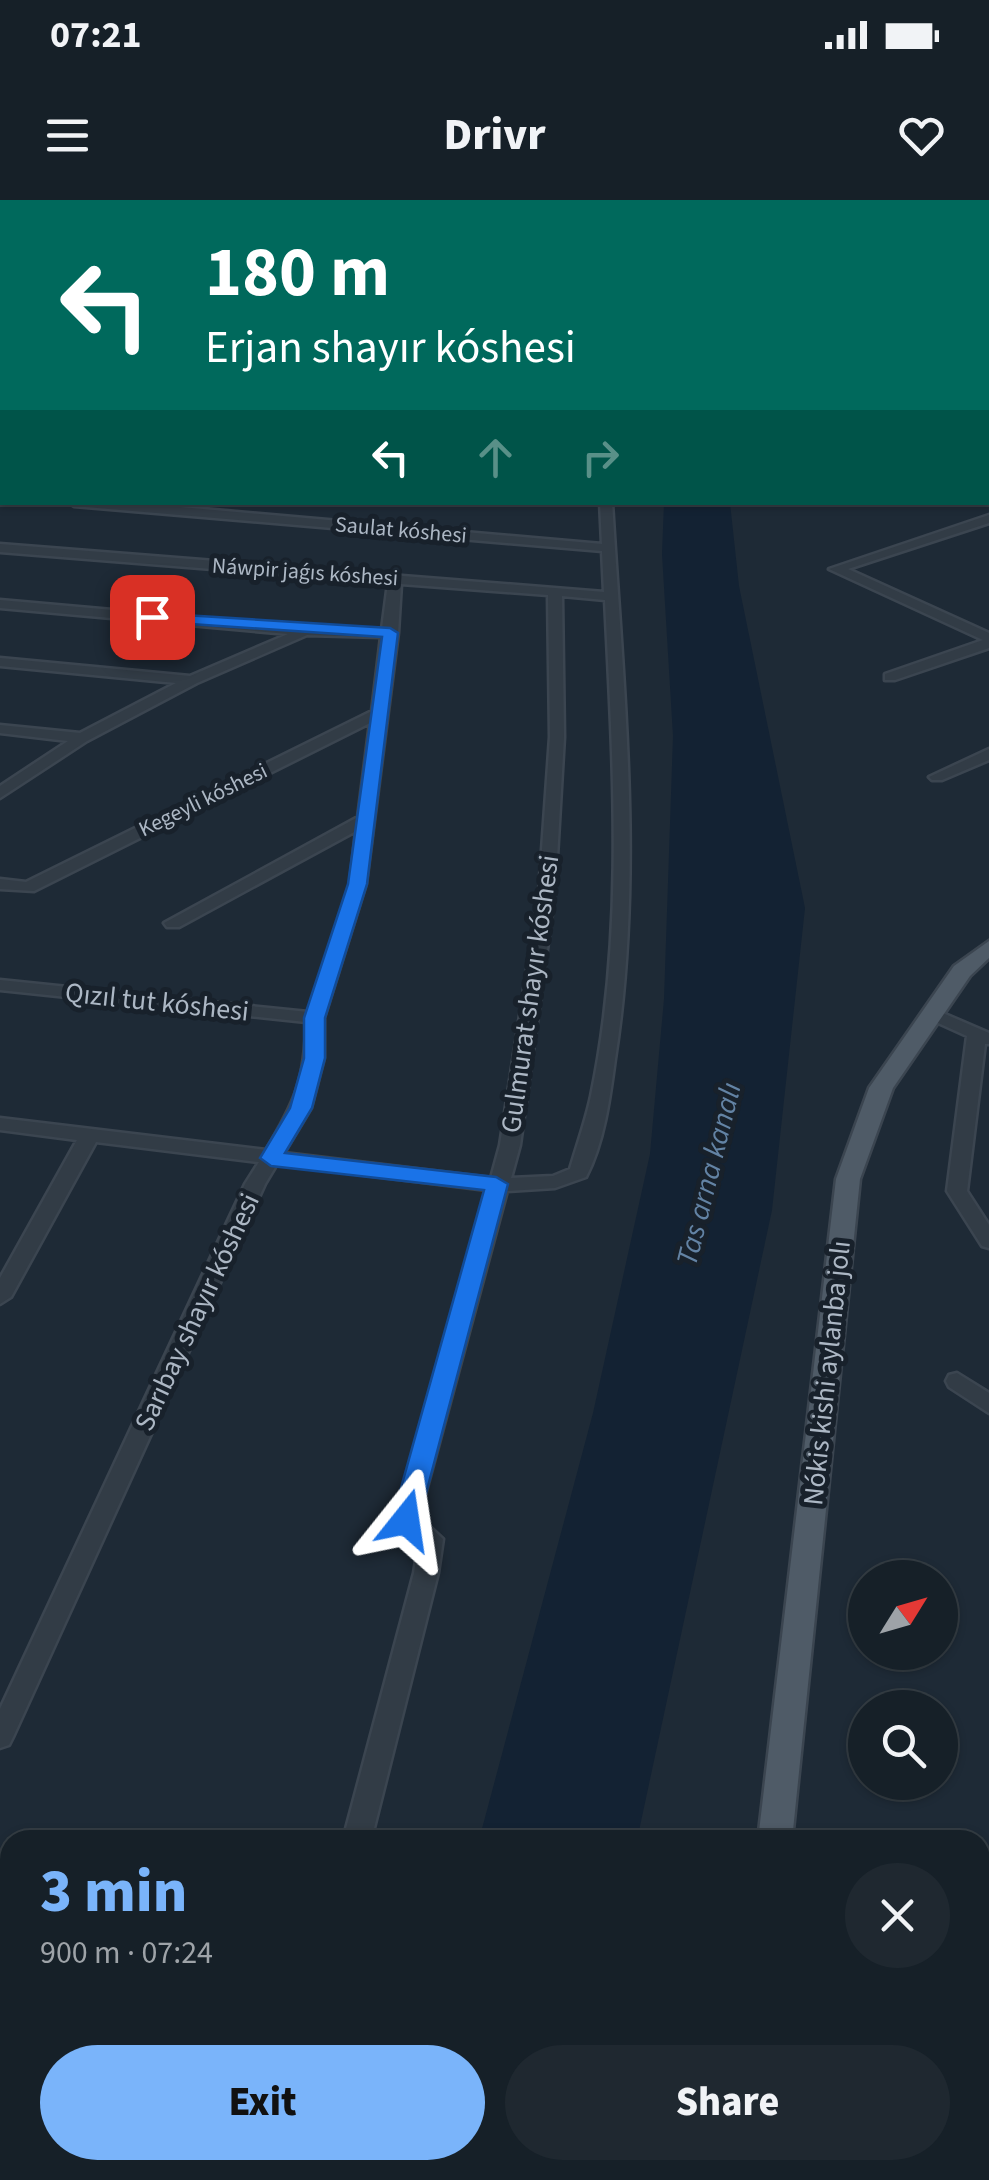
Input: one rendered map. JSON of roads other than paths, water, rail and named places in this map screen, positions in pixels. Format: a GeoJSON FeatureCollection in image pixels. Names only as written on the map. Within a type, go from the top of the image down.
{"type":"FeatureCollection","features":[{"type":"Feature","properties":{"kind":"main road","name":"Nókis kishi aylanba jolı"},"geometry":{"type":"LineString","coordinates":[[776,1830],[848,1179],[881,1088],[962,970],[989,947]]}},
{"type":"Feature","properties":{"kind":"street","name":"Saulat kóshesi"},"geometry":{"type":"LineString","coordinates":[[109,505],[608,548]]}},
{"type":"Feature","properties":{"kind":"street"},"geometry":{"type":"LineString","coordinates":[[0,1124],[496,1184],[555,1182],[579,1173],[616,1011],[619,837],[606,505]]}},
{"type":"Feature","properties":{"kind":"street"},"geometry":{"type":"LineString","coordinates":[[989,519],[836,570],[989,641]]}},
{"type":"Feature","properties":{"kind":"street","name":"Náwpir jaǵıs kóshesi"},"geometry":{"type":"LineString","coordinates":[[0,548],[609,596]]}},
{"type":"Feature","properties":{"kind":"street","name":"Sarıbay shayır kóshesi"},"geometry":{"type":"LineString","coordinates":[[0,1737],[271,1158],[301,1108],[314,1058],[314,1018],[358,884],[395,579]]}},
{"type":"Feature","properties":{"kind":"street","name":"Gulmurat shayır kóshesi"},"geometry":{"type":"LineString","coordinates":[[359,1830],[426,1573],[430,1539],[406,1520],[496,1184],[510,1146],[547,892],[557,738],[554,592]]}},
{"type":"Feature","properties":{"kind":"street"},"geometry":{"type":"LineString","coordinates":[[0,604],[305,630],[390,633]]}},
{"type":"Feature","properties":{"kind":"street"},"geometry":{"type":"LineString","coordinates":[[0,793],[82,738],[192,680],[305,630]]}},
{"type":"Feature","properties":{"kind":"street"},"geometry":{"type":"LineString","coordinates":[[890,677],[989,641]]}},
{"type":"Feature","properties":{"kind":"street"},"geometry":{"type":"LineString","coordinates":[[0,662],[192,680]]}},
{"type":"Feature","properties":{"kind":"street","name":"Kegeyli kóshesi"},"geometry":{"type":"LineString","coordinates":[[0,884],[28,887],[379,713]]}},
{"type":"Feature","properties":{"kind":"street"},"geometry":{"type":"LineString","coordinates":[[0,729],[82,738]]}},
{"type":"Feature","properties":{"kind":"street"},"geometry":{"type":"LineString","coordinates":[[937,777],[989,754]]}},
{"type":"Feature","properties":{"kind":"street"},"geometry":{"type":"LineString","coordinates":[[173,923],[366,819]]}},
{"type":"Feature","properties":{"kind":"street","name":"Qızıl tut kóshesi"},"geometry":{"type":"LineString","coordinates":[[0,985],[314,1018]]}},
{"type":"Feature","properties":{"kind":"street"},"geometry":{"type":"LineString","coordinates":[[931,1014],[983,1036],[957,1190],[989,1241]]}},
{"type":"Feature","properties":{"kind":"street"},"geometry":{"type":"LineString","coordinates":[[0,1298],[89,1136]]}},
{"type":"Feature","properties":{"kind":"street"},"geometry":{"type":"LineString","coordinates":[[957,1381],[989,1405]]}},
{"type":"Feature","properties":{"kind":"water","name":"Tas arna kanalı"},"geometry":{"type":"Polygon","coordinates":[[[664,505],[730,505],[739,586],[805,908],[772,1210],[639,1830],[482,1830],[593,1413],[650,1154],[664,999],[673,736],[662,554],[664,505]]]}}]}
